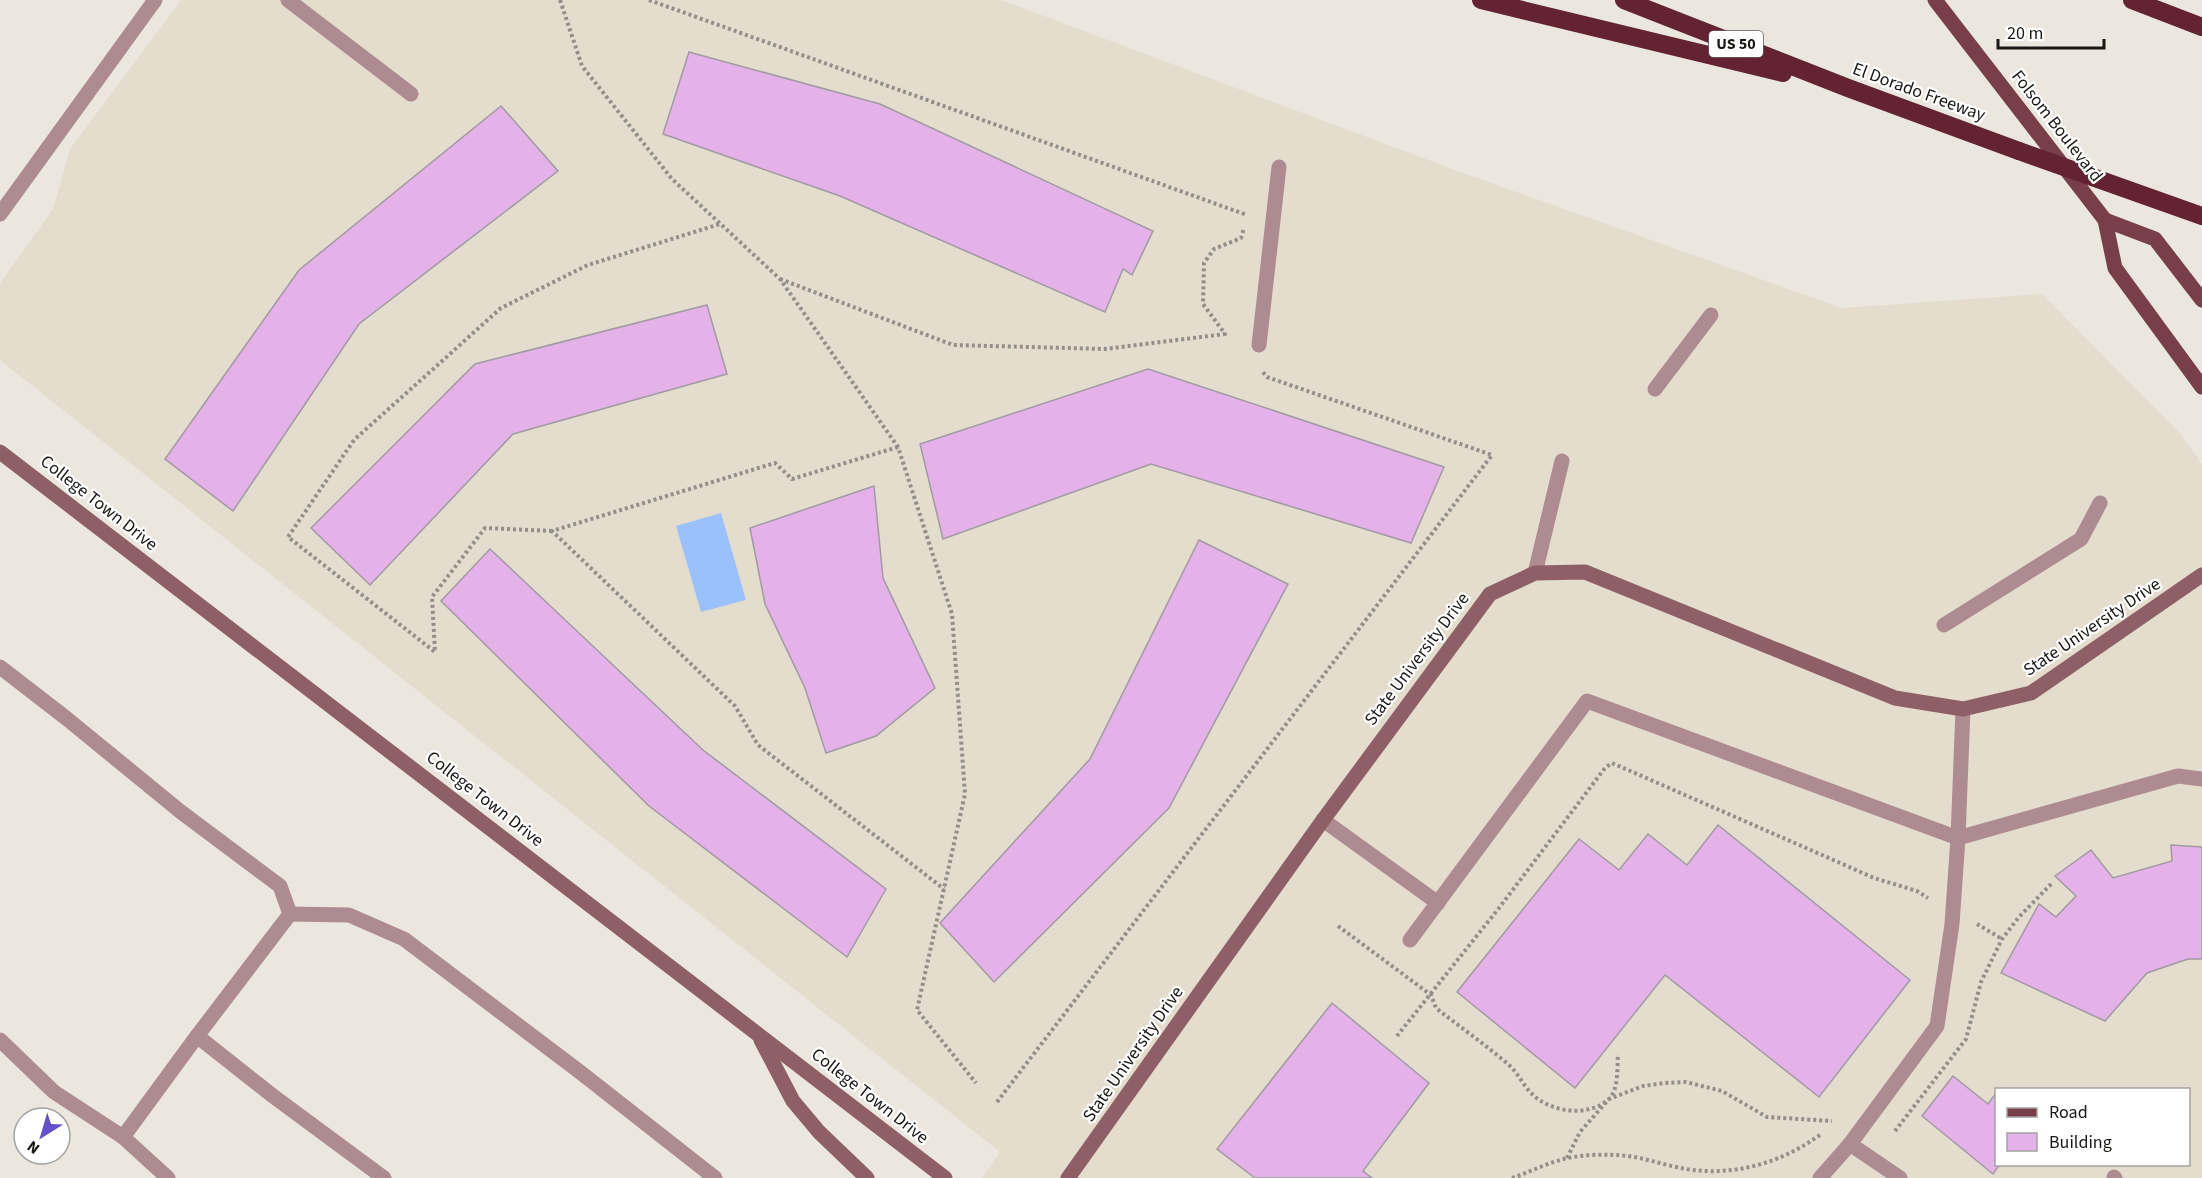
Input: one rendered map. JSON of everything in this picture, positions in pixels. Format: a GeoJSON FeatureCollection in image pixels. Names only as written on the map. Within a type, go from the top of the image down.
{"type":"FeatureCollection","features":[{"type":"Feature","properties":{"kind":"highway"},"geometry":{"type":"LineString","coordinates":[[1481,0],[1848,88]]}},
{"type":"Feature","properties":{"kind":"highway","name":"El Dorado Freeway"},"geometry":{"type":"LineString","coordinates":[[1624,0],[1848,88],[2202,216]]}},
{"type":"Feature","properties":{"kind":"highway"},"geometry":{"type":"LineString","coordinates":[[2132,0],[2202,27]]}},
{"type":"Feature","properties":{"kind":"main road","name":"Folsom Boulevard"},"geometry":{"type":"LineString","coordinates":[[1935,0],[2105,220],[2115,268],[2202,387]]}},
{"type":"Feature","properties":{"kind":"main road"},"geometry":{"type":"LineString","coordinates":[[2105,220],[2155,239],[2202,300]]}},
{"type":"Feature","properties":{"kind":"street","name":"College Town Drive"},"geometry":{"type":"LineString","coordinates":[[0,452],[945,1178]]}},
{"type":"Feature","properties":{"kind":"street","name":"State University Drive"},"geometry":{"type":"LineString","coordinates":[[1068,1178],[1323,820],[1490,594],[1535,573],[1585,572],[1894,698],[1963,709],[2031,693],[2202,575]]}},
{"type":"Feature","properties":{"kind":"street"},"geometry":{"type":"LineString","coordinates":[[759,1034],[793,1101],[819,1132],[867,1178]]}},
{"type":"Feature","properties":{"kind":"lane"},"geometry":{"type":"LineString","coordinates":[[0,214],[155,0]]}},
{"type":"Feature","properties":{"kind":"lane"},"geometry":{"type":"LineString","coordinates":[[288,0],[411,94]]}},
{"type":"Feature","properties":{"kind":"lane"},"geometry":{"type":"LineString","coordinates":[[1259,345],[1279,167]]}},
{"type":"Feature","properties":{"kind":"lane"},"geometry":{"type":"LineString","coordinates":[[1655,389],[1711,315]]}},
{"type":"Feature","properties":{"kind":"lane"},"geometry":{"type":"LineString","coordinates":[[1535,573],[1562,461]]}},
{"type":"Feature","properties":{"kind":"lane"},"geometry":{"type":"LineString","coordinates":[[1944,625],[2081,539],[2100,503]]}},
{"type":"Feature","properties":{"kind":"lane"},"geometry":{"type":"LineString","coordinates":[[0,667],[181,812],[280,886],[290,914]]}},
{"type":"Feature","properties":{"kind":"lane"},"geometry":{"type":"LineString","coordinates":[[1410,940],[1587,701],[1958,838],[2178,776],[2202,779]]}},
{"type":"Feature","properties":{"kind":"lane"},"geometry":{"type":"LineString","coordinates":[[1820,1178],[1855,1138],[1937,1026],[1952,911],[1958,838],[1963,709]]}},
{"type":"Feature","properties":{"kind":"lane"},"geometry":{"type":"LineString","coordinates":[[1323,820],[1438,903]]}},
{"type":"Feature","properties":{"kind":"lane"},"geometry":{"type":"LineString","coordinates":[[123,1137],[290,914]]}},
{"type":"Feature","properties":{"kind":"lane"},"geometry":{"type":"LineString","coordinates":[[290,914],[350,915],[404,939],[571,1065],[715,1178]]}},
{"type":"Feature","properties":{"kind":"lane"},"geometry":{"type":"LineString","coordinates":[[197,1036],[384,1178]]}},
{"type":"Feature","properties":{"kind":"lane"},"geometry":{"type":"LineString","coordinates":[[0,1040],[54,1092],[123,1137],[168,1178]]}},
{"type":"Feature","properties":{"kind":"lane"},"geometry":{"type":"LineString","coordinates":[[1855,1138],[1900,1178]]}},
{"type":"Feature","properties":{"kind":"path"},"geometry":{"type":"LineString","coordinates":[[560,0],[582,66],[672,179],[780,279],[898,447],[952,614],[964,794],[917,1011],[976,1083]]}},
{"type":"Feature","properties":{"kind":"path"},"geometry":{"type":"LineString","coordinates":[[649,0],[1247,214],[1241,238],[1214,249],[1204,263],[1203,304],[1233,342]]}},
{"type":"Feature","properties":{"kind":"path"},"geometry":{"type":"LineString","coordinates":[[721,224],[588,265],[501,308],[354,440],[288,537],[435,652],[432,597],[485,528],[552,531],[775,463],[792,479],[898,447]]}},
{"type":"Feature","properties":{"kind":"path"},"geometry":{"type":"LineString","coordinates":[[780,279],[953,345],[1105,349],[1225,334]]}},
{"type":"Feature","properties":{"kind":"path"},"geometry":{"type":"LineString","coordinates":[[997,1102],[1492,456],[1267,377],[1259,368]]}},
{"type":"Feature","properties":{"kind":"path"},"geometry":{"type":"LineString","coordinates":[[552,531],[735,706],[758,744],[944,889]]}},
{"type":"Feature","properties":{"kind":"path"},"geometry":{"type":"LineString","coordinates":[[1397,1036],[1605,768],[1612,763],[1874,878],[1917,891],[2002,939]]}},
{"type":"Feature","properties":{"kind":"path"},"geometry":{"type":"LineString","coordinates":[[1338,926],[1431,995],[1436,1008],[1511,1066],[1532,1094],[1563,1110],[1594,1107],[1643,1086],[1686,1082],[1722,1091],[1767,1117],[1831,1123],[1855,1138]]}},
{"type":"Feature","properties":{"kind":"path"},"geometry":{"type":"LineString","coordinates":[[1567,1158],[1580,1132],[1609,1099],[1615,1087],[1618,1054]]}},
{"type":"Feature","properties":{"kind":"path"},"geometry":{"type":"LineString","coordinates":[[1512,1178],[1567,1158],[1616,1155],[1689,1169],[1718,1170],[1749,1167],[1779,1159],[1804,1148],[1824,1132]]}},
{"type":"Feature","properties":{"kind":"shaded area"},"geometry":{"type":"Polygon","coordinates":[[[181,0],[1001,0],[1466,174],[1842,308],[2042,294],[2179,432],[2202,464],[2202,1178],[982,1178],[1000,1152],[0,360],[0,283],[53,209],[70,149],[181,0]]]}},
{"type":"Feature","properties":{"kind":"water"},"geometry":{"type":"Polygon","coordinates":[[[721,513],[746,600],[701,612],[676,526],[721,513]]]}},
{"type":"Feature","properties":{"kind":"building"},"geometry":{"type":"Polygon","coordinates":[[[689,52],[880,104],[1153,231],[1132,275],[1123,269],[1105,312],[840,196],[663,134],[689,52]]]}},
{"type":"Feature","properties":{"kind":"building"},"geometry":{"type":"Polygon","coordinates":[[[501,106],[558,171],[359,324],[233,511],[165,459],[299,270],[501,106]]]}},
{"type":"Feature","properties":{"kind":"building"},"geometry":{"type":"Polygon","coordinates":[[[707,305],[727,374],[513,434],[370,585],[311,528],[475,364],[707,305]]]}},
{"type":"Feature","properties":{"kind":"building"},"geometry":{"type":"Polygon","coordinates":[[[1148,369],[1444,467],[1411,543],[1151,464],[943,539],[920,444],[1148,369]]]}},
{"type":"Feature","properties":{"kind":"building"},"geometry":{"type":"Polygon","coordinates":[[[874,486],[883,578],[935,688],[876,736],[826,753],[805,688],[765,604],[750,528],[874,486]]]}},
{"type":"Feature","properties":{"kind":"building"},"geometry":{"type":"Polygon","coordinates":[[[1199,540],[1288,584],[1169,808],[994,982],[940,923],[1090,759],[1199,540]]]}},
{"type":"Feature","properties":{"kind":"building"},"geometry":{"type":"Polygon","coordinates":[[[490,549],[703,750],[886,889],[847,957],[649,806],[441,601],[490,549]]]}},
{"type":"Feature","properties":{"kind":"building"},"geometry":{"type":"Polygon","coordinates":[[[1718,825],[1910,980],[1819,1097],[1665,975],[1575,1088],[1457,992],[1579,839],[1619,870],[1648,834],[1687,865],[1718,825]]]}},
{"type":"Feature","properties":{"kind":"building"},"geometry":{"type":"Polygon","coordinates":[[[2171,845],[2202,847],[2202,959],[2188,959],[2147,973],[2105,1021],[2001,973],[2039,904],[2056,917],[2076,896],[2055,876],[2091,850],[2113,878],[2172,861],[2171,845]]]}},
{"type":"Feature","properties":{"kind":"building"},"geometry":{"type":"Polygon","coordinates":[[[1332,1003],[1429,1083],[1363,1171],[1372,1178],[1255,1178],[1217,1149],[1332,1003]]]}},
{"type":"Feature","properties":{"kind":"building"},"geometry":{"type":"Polygon","coordinates":[[[1953,1076],[1988,1104],[1995,1094],[1995,1166],[1999,1166],[1993,1174],[1922,1116],[1953,1076]]]}}]}
